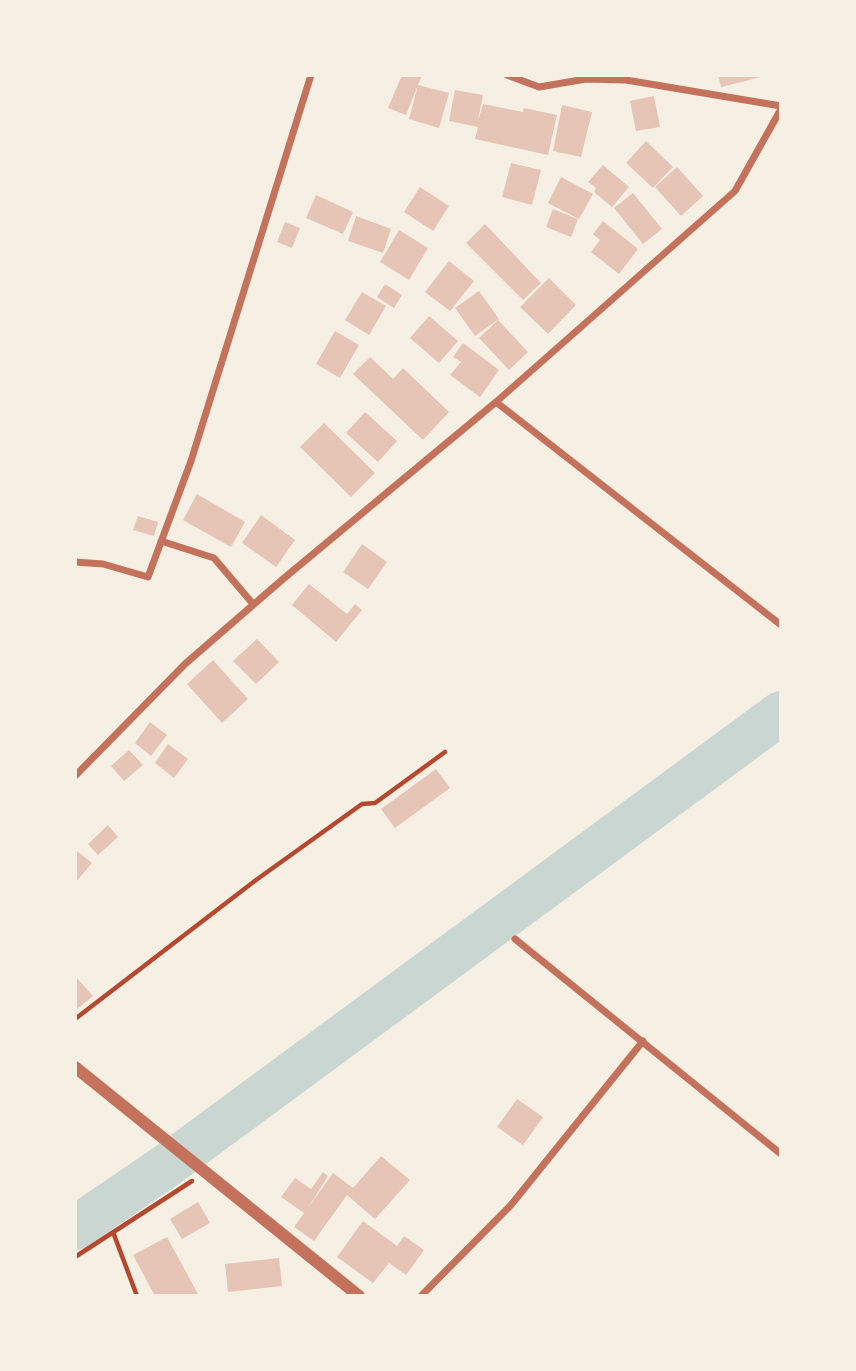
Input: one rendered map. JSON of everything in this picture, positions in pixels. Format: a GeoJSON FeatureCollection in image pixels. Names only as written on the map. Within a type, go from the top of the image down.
{"type":"FeatureCollection","features":[{"type":"Feature","properties":{"kind":"street"},"geometry":{"type":"LineString","coordinates":[[75,562],[103,564],[148,577],[191,461],[311,75]]}},
{"type":"Feature","properties":{"kind":"street"},"geometry":{"type":"LineString","coordinates":[[75,776],[185,664],[496,402],[735,191],[781,107],[626,80],[586,79],[539,87],[507,75]]}},
{"type":"Feature","properties":{"kind":"street"},"geometry":{"type":"LineString","coordinates":[[496,402],[781,625]]}},
{"type":"Feature","properties":{"kind":"street"},"geometry":{"type":"LineString","coordinates":[[161,541],[214,558],[253,604]]}},
{"type":"Feature","properties":{"kind":"street"},"geometry":{"type":"LineString","coordinates":[[515,939],[781,1154]]}},
{"type":"Feature","properties":{"kind":"street"},"geometry":{"type":"LineString","coordinates":[[421,1296],[511,1206],[643,1041]]}},
{"type":"Feature","properties":{"kind":"street"},"geometry":{"type":"LineString","coordinates":[[75,1067],[359,1296]]}},
{"type":"Feature","properties":{"kind":"path"},"geometry":{"type":"LineString","coordinates":[[75,1019],[266,872],[362,804],[375,803],[445,752]]}},
{"type":"Feature","properties":{"kind":"path"},"geometry":{"type":"LineString","coordinates":[[75,1257],[202,1170]]}},
{"type":"Feature","properties":{"kind":"path"},"geometry":{"type":"LineString","coordinates":[[113,1232],[137,1296]]}},
{"type":"Feature","properties":{"kind":"building"},"geometry":{"type":"Polygon","coordinates":[[[402,75],[422,75],[406,115],[388,108],[402,75]]]}},
{"type":"Feature","properties":{"kind":"building"},"geometry":{"type":"Polygon","coordinates":[[[718,75],[765,75],[765,76],[721,87],[718,75]]]}},
{"type":"Feature","properties":{"kind":"building"},"geometry":{"type":"Polygon","coordinates":[[[418,85],[449,93],[439,128],[409,119],[418,85]]]}},
{"type":"Feature","properties":{"kind":"building"},"geometry":{"type":"Polygon","coordinates":[[[455,90],[483,95],[478,121],[483,104],[557,115],[548,155],[475,139],[478,127],[449,121],[455,90]]]}},
{"type":"Feature","properties":{"kind":"building"},"geometry":{"type":"Polygon","coordinates":[[[654,96],[660,127],[636,131],[630,101],[654,96]]]}},
{"type":"Feature","properties":{"kind":"building"},"geometry":{"type":"Polygon","coordinates":[[[562,105],[592,112],[581,157],[553,151],[562,105]]]}},
{"type":"Feature","properties":{"kind":"building"},"geometry":{"type":"Polygon","coordinates":[[[646,141],[673,167],[653,188],[626,163],[646,141]]]}},
{"type":"Feature","properties":{"kind":"building"},"geometry":{"type":"Polygon","coordinates":[[[511,163],[541,170],[532,205],[502,197],[511,163]]]}},
{"type":"Feature","properties":{"kind":"building"},"geometry":{"type":"Polygon","coordinates":[[[603,165],[629,187],[612,207],[594,192],[596,188],[588,182],[603,165]]]}},
{"type":"Feature","properties":{"kind":"building"},"geometry":{"type":"Polygon","coordinates":[[[677,167],[703,196],[681,216],[655,187],[677,167]]]}},
{"type":"Feature","properties":{"kind":"building"},"geometry":{"type":"Polygon","coordinates":[[[561,177],[593,194],[579,219],[548,203],[561,177]]]}},
{"type":"Feature","properties":{"kind":"building"},"geometry":{"type":"Polygon","coordinates":[[[420,187],[449,206],[433,231],[404,212],[420,187]]]}},
{"type":"Feature","properties":{"kind":"building"},"geometry":{"type":"Polygon","coordinates":[[[633,193],[662,229],[643,244],[614,208],[633,193]]]}},
{"type":"Feature","properties":{"kind":"building"},"geometry":{"type":"Polygon","coordinates":[[[316,195],[353,212],[343,234],[306,218],[316,195]]]}},
{"type":"Feature","properties":{"kind":"building"},"geometry":{"type":"Polygon","coordinates":[[[553,209],[578,219],[571,237],[546,227],[553,209]]]}},
{"type":"Feature","properties":{"kind":"building"},"geometry":{"type":"Polygon","coordinates":[[[356,216],[391,229],[383,253],[348,241],[356,216]]]}},
{"type":"Feature","properties":{"kind":"building"},"geometry":{"type":"Polygon","coordinates":[[[603,221],[638,249],[619,274],[591,252],[600,240],[593,234],[603,221]]]}},
{"type":"Feature","properties":{"kind":"building"},"geometry":{"type":"Polygon","coordinates":[[[285,222],[300,228],[292,248],[277,242],[285,222]]]}},
{"type":"Feature","properties":{"kind":"building"},"geometry":{"type":"Polygon","coordinates":[[[485,224],[541,283],[523,300],[466,243],[485,224]]]}},
{"type":"Feature","properties":{"kind":"building"},"geometry":{"type":"Polygon","coordinates":[[[399,230],[428,248],[409,280],[380,262],[399,230]]]}},
{"type":"Feature","properties":{"kind":"building"},"geometry":{"type":"Polygon","coordinates":[[[449,261],[474,281],[450,311],[425,292],[449,261]]]}},
{"type":"Feature","properties":{"kind":"building"},"geometry":{"type":"Polygon","coordinates":[[[549,278],[576,305],[548,334],[520,307],[549,278]]]}},
{"type":"Feature","properties":{"kind":"building"},"geometry":{"type":"Polygon","coordinates":[[[385,284],[402,295],[394,308],[377,297],[385,284]]]}},
{"type":"Feature","properties":{"kind":"building"},"geometry":{"type":"Polygon","coordinates":[[[479,291],[499,319],[475,336],[455,308],[479,291]]]}},
{"type":"Feature","properties":{"kind":"building"},"geometry":{"type":"Polygon","coordinates":[[[362,292],[386,306],[369,335],[345,320],[362,292]]]}},
{"type":"Feature","properties":{"kind":"building"},"geometry":{"type":"Polygon","coordinates":[[[429,316],[458,341],[439,363],[410,338],[429,316]]]}},
{"type":"Feature","properties":{"kind":"building"},"geometry":{"type":"Polygon","coordinates":[[[498,320],[528,352],[509,370],[479,338],[498,320]]]}},
{"type":"Feature","properties":{"kind":"building"},"geometry":{"type":"Polygon","coordinates":[[[335,331],[359,345],[340,378],[316,364],[335,331]]]}},
{"type":"Feature","properties":{"kind":"building"},"geometry":{"type":"Polygon","coordinates":[[[463,343],[499,370],[480,397],[450,375],[461,362],[453,357],[463,343]]]}},
{"type":"Feature","properties":{"kind":"building"},"geometry":{"type":"Polygon","coordinates":[[[370,357],[393,379],[403,368],[449,412],[423,440],[353,374],[370,357]]]}},
{"type":"Feature","properties":{"kind":"building"},"geometry":{"type":"Polygon","coordinates":[[[365,412],[397,441],[378,462],[346,433],[365,412]]]}},
{"type":"Feature","properties":{"kind":"building"},"geometry":{"type":"Polygon","coordinates":[[[324,423],[375,473],[351,497],[300,447],[324,423]]]}},
{"type":"Feature","properties":{"kind":"building"},"geometry":{"type":"Polygon","coordinates":[[[197,494],[245,522],[231,547],[183,520],[197,494]]]}},
{"type":"Feature","properties":{"kind":"building"},"geometry":{"type":"Polygon","coordinates":[[[261,515],[295,540],[276,567],[242,543],[261,515]]]}},
{"type":"Feature","properties":{"kind":"building"},"geometry":{"type":"Polygon","coordinates":[[[138,516],[158,522],[154,536],[133,530],[138,516]]]}},
{"type":"Feature","properties":{"kind":"building"},"geometry":{"type":"Polygon","coordinates":[[[362,544],[387,562],[368,589],[343,572],[362,544]]]}},
{"type":"Feature","properties":{"kind":"building"},"geometry":{"type":"Polygon","coordinates":[[[309,584],[347,614],[355,604],[362,610],[336,642],[292,605],[309,584]]]}},
{"type":"Feature","properties":{"kind":"building"},"geometry":{"type":"Polygon","coordinates":[[[257,639],[279,662],[256,684],[233,661],[257,639]]]}},
{"type":"Feature","properties":{"kind":"building"},"geometry":{"type":"Polygon","coordinates":[[[213,660],[248,699],[222,723],[187,684],[213,660]]]}},
{"type":"Feature","properties":{"kind":"building"},"geometry":{"type":"Polygon","coordinates":[[[150,722],[167,735],[151,756],[135,743],[150,722]]]}},
{"type":"Feature","properties":{"kind":"building"},"geometry":{"type":"Polygon","coordinates":[[[168,744],[188,759],[174,778],[155,763],[168,744]]]}},
{"type":"Feature","properties":{"kind":"building"},"geometry":{"type":"Polygon","coordinates":[[[129,750],[143,765],[124,781],[111,766],[129,750]]]}},
{"type":"Feature","properties":{"kind":"building"},"geometry":{"type":"Polygon","coordinates":[[[436,769],[450,788],[395,828],[381,809],[436,769]]]}},
{"type":"Feature","properties":{"kind":"building"},"geometry":{"type":"Polygon","coordinates":[[[108,825],[118,837],[98,855],[88,844],[108,825]]]}},
{"type":"Feature","properties":{"kind":"building"},"geometry":{"type":"Polygon","coordinates":[[[75,852],[92,863],[75,883],[75,852]]]}},
{"type":"Feature","properties":{"kind":"building"},"geometry":{"type":"Polygon","coordinates":[[[75,976],[93,996],[75,1011],[75,976]]]}},
{"type":"Feature","properties":{"kind":"building"},"geometry":{"type":"Polygon","coordinates":[[[517,1099],[543,1117],[523,1145],[497,1127],[517,1099]]]}},
{"type":"Feature","properties":{"kind":"building"},"geometry":{"type":"Polygon","coordinates":[[[381,1156],[410,1180],[375,1219],[347,1195],[314,1241],[294,1227],[304,1213],[281,1197],[295,1178],[311,1189],[323,1172],[328,1176],[308,1208],[333,1173],[353,1188],[381,1156]]]}},
{"type":"Feature","properties":{"kind":"building"},"geometry":{"type":"Polygon","coordinates":[[[198,1202],[210,1223],[182,1239],[170,1219],[198,1202]]]}},
{"type":"Feature","properties":{"kind":"building"},"geometry":{"type":"Polygon","coordinates":[[[363,1221],[397,1246],[404,1236],[424,1250],[406,1275],[389,1263],[373,1283],[337,1257],[363,1221]]]}},
{"type":"Feature","properties":{"kind":"building"},"geometry":{"type":"Polygon","coordinates":[[[167,1237],[199,1296],[155,1296],[133,1255],[167,1237]]]}},
{"type":"Feature","properties":{"kind":"building"},"geometry":{"type":"Polygon","coordinates":[[[279,1258],[282,1286],[228,1292],[225,1264],[279,1258]]]}},
{"type":"Feature","properties":{"kind":"waterway"},"geometry":{"type":"LineString","coordinates":[[75,1228],[166,1166],[781,713]]}}]}
